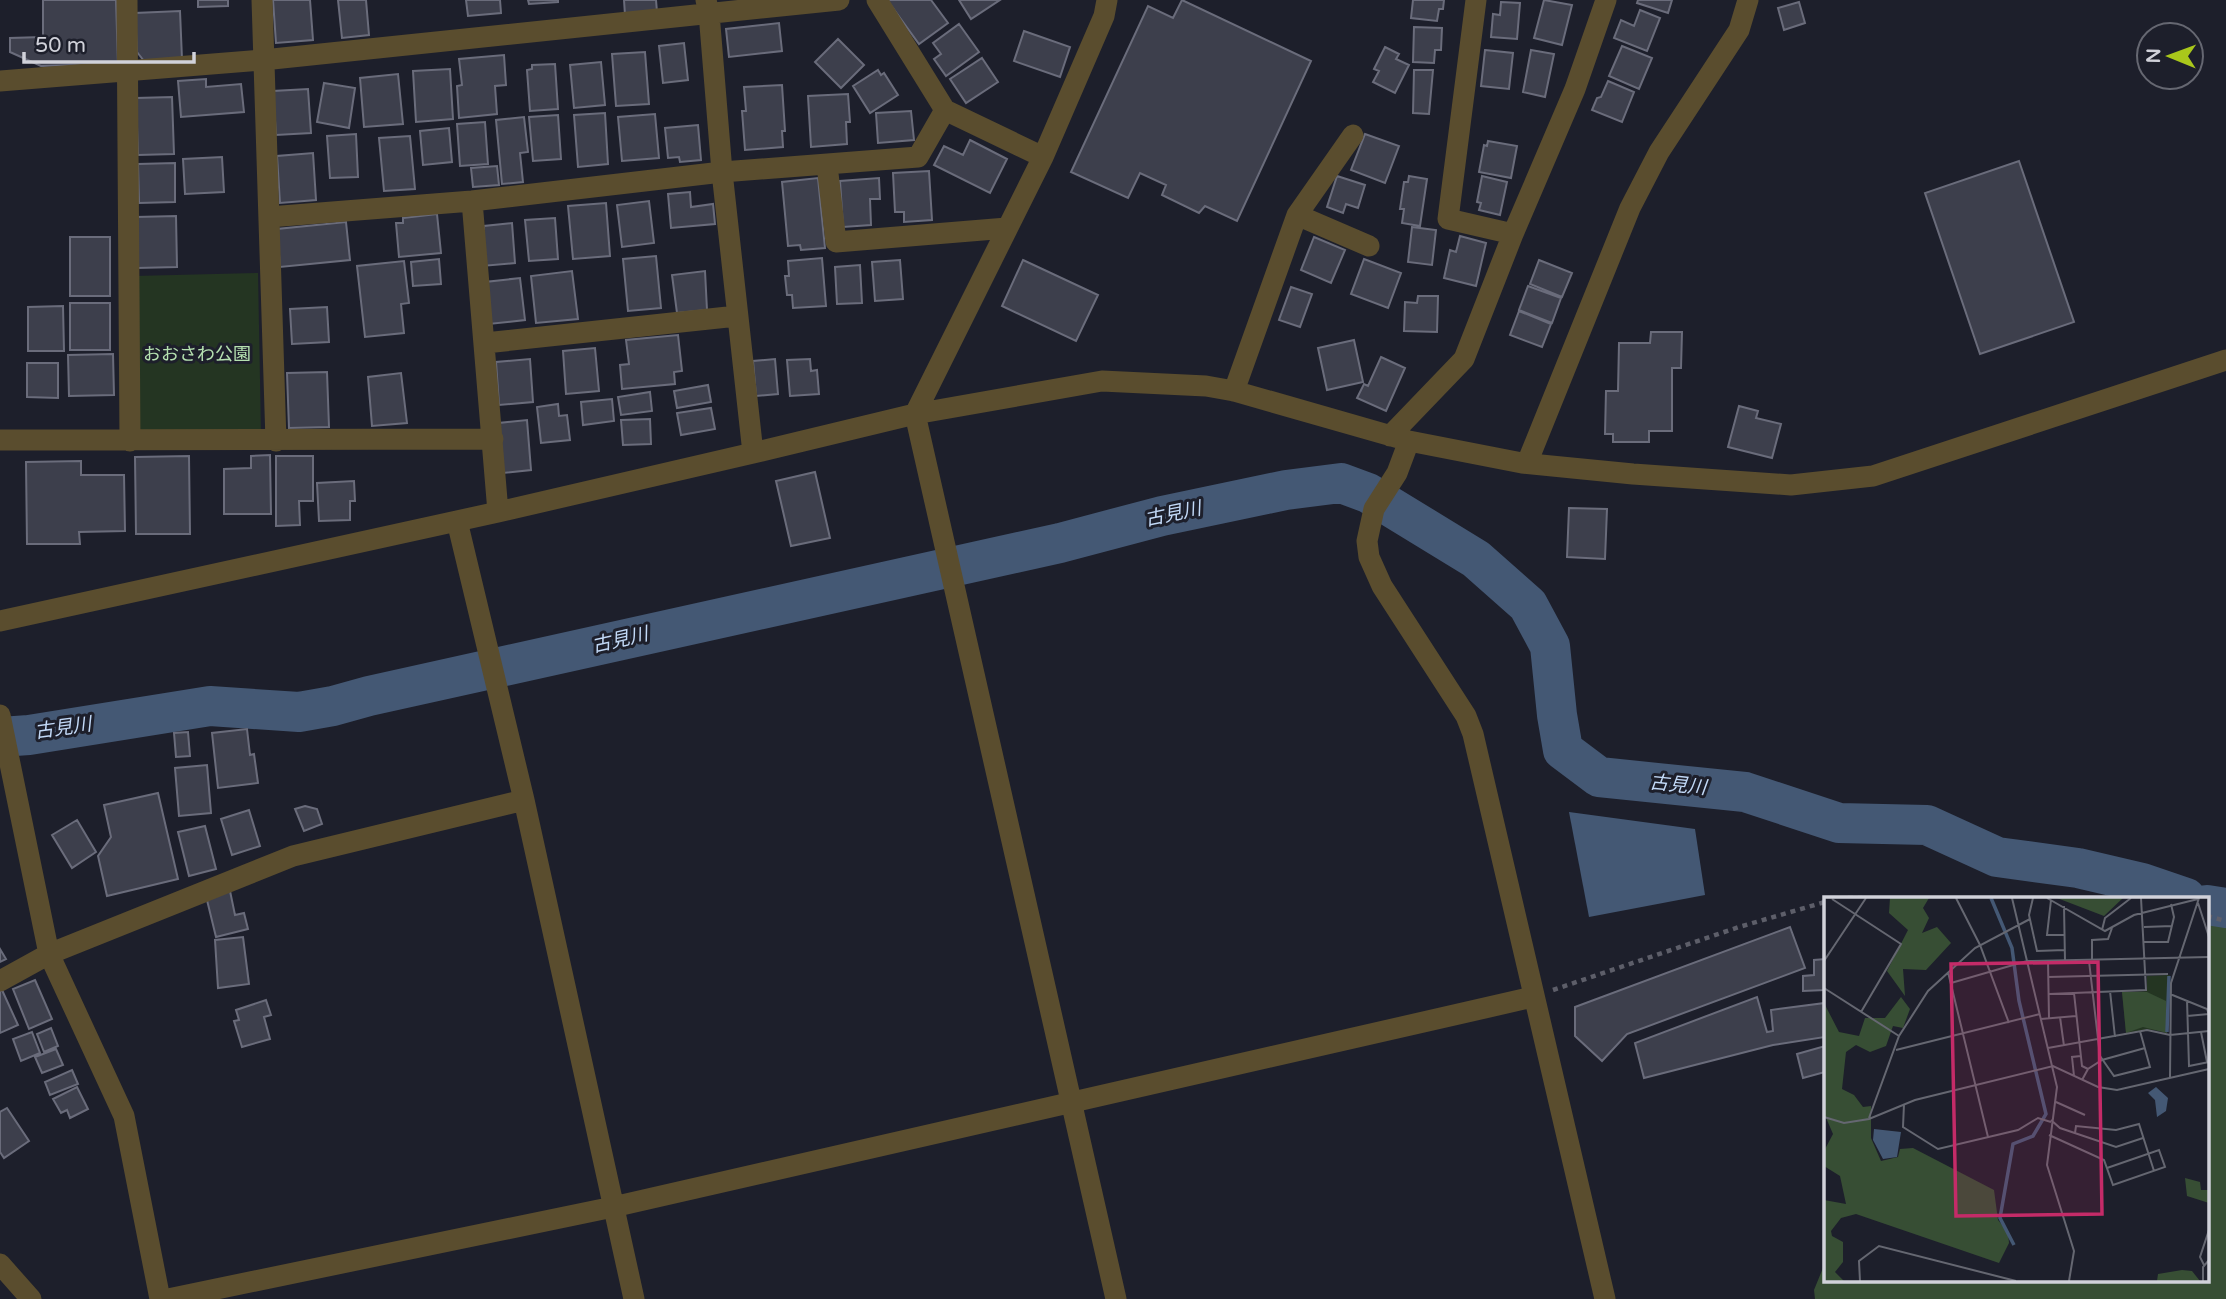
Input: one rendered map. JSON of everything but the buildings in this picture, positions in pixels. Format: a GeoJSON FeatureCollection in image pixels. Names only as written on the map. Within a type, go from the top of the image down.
{"type":"FeatureCollection","features":[{"type":"Feature","properties":{"kind":"street"},"geometry":{"type":"LineString","coordinates":[[127,0],[130,441]]}},
{"type":"Feature","properties":{"kind":"street"},"geometry":{"type":"LineString","coordinates":[[262,0],[275,441]]}},
{"type":"Feature","properties":{"kind":"street"},"geometry":{"type":"LineString","coordinates":[[0,81],[263,60],[707,6],[839,0]]}},
{"type":"Feature","properties":{"kind":"street"},"geometry":{"type":"LineString","coordinates":[[877,0],[945,110],[1043,157]]}},
{"type":"Feature","properties":{"kind":"street"},"geometry":{"type":"LineString","coordinates":[[1107,0],[1104,16],[1043,157],[915,414],[1116,1299]]}},
{"type":"Feature","properties":{"kind":"street"},"geometry":{"type":"LineString","coordinates":[[1476,0],[1448,219],[1513,234]]}},
{"type":"Feature","properties":{"kind":"street"},"geometry":{"type":"LineString","coordinates":[[1605,1299],[1473,734],[1466,716],[1375,573],[1367,541],[1374,509],[1390,486],[1400,439],[1464,359],[1513,234],[1575,89],[1606,0]]}},
{"type":"Feature","properties":{"kind":"street"},"geometry":{"type":"LineString","coordinates":[[1527,463],[1630,208],[1660,152],[1739,30],[1748,0]]}},
{"type":"Feature","properties":{"kind":"street"},"geometry":{"type":"LineString","coordinates":[[707,6],[722,173],[753,453]]}},
{"type":"Feature","properties":{"kind":"street"},"geometry":{"type":"LineString","coordinates":[[269,217],[472,201],[722,173],[918,157],[945,110]]}},
{"type":"Feature","properties":{"kind":"street"},"geometry":{"type":"LineString","coordinates":[[1234,391],[1297,215],[1353,135]]}},
{"type":"Feature","properties":{"kind":"street"},"geometry":{"type":"LineString","coordinates":[[827,165],[836,242],[1007,228]]}},
{"type":"Feature","properties":{"kind":"street"},"geometry":{"type":"LineString","coordinates":[[472,201],[498,512]]}},
{"type":"Feature","properties":{"kind":"street"},"geometry":{"type":"LineString","coordinates":[[1297,215],[1369,246]]}},
{"type":"Feature","properties":{"kind":"street"},"geometry":{"type":"LineString","coordinates":[[485,343],[737,316]]}},
{"type":"Feature","properties":{"kind":"street"},"geometry":{"type":"LineString","coordinates":[[0,621],[498,512],[915,414],[1102,381],[1206,386],[1234,391],[1400,439],[1527,463],[1633,474],[1791,485],[1873,476],[2226,360]]}},
{"type":"Feature","properties":{"kind":"street"},"geometry":{"type":"LineString","coordinates":[[0,440],[493,439]]}},
{"type":"Feature","properties":{"kind":"street"},"geometry":{"type":"LineString","coordinates":[[457,521],[524,800],[634,1299]]}},
{"type":"Feature","properties":{"kind":"street"},"geometry":{"type":"LineString","coordinates":[[1,721],[49,954],[124,1116],[160,1299]]}},
{"type":"Feature","properties":{"kind":"street"},"geometry":{"type":"LineString","coordinates":[[0,981],[49,954],[293,856],[524,800]]}},
{"type":"Feature","properties":{"kind":"street"},"geometry":{"type":"LineString","coordinates":[[168,1299],[613,1207],[1533,997]]}},
{"type":"Feature","properties":{"kind":"street"},"geometry":{"type":"LineString","coordinates":[[0,1264],[31,1299]]}},
{"type":"Feature","properties":{"kind":"path"},"geometry":{"type":"LineString","coordinates":[[1533,997],[1739,927],[1824,902]]}},
{"type":"Feature","properties":{"kind":"path"},"geometry":{"type":"LineString","coordinates":[[2208,916],[2226,921]]}},
{"type":"Feature","properties":{"kind":"green space","name":"おおさわ公園"},"geometry":{"type":"Polygon","coordinates":[[[258,273],[261,433],[137,436],[134,276],[258,273]]]}},
{"type":"Feature","properties":{"kind":"green space"},"geometry":{"type":"Polygon","coordinates":[[[2208,923],[2226,926],[2226,1299],[1815,1299],[1814,1290],[1824,1265],[1824,1282],[2208,1282],[2208,923]]]}},
{"type":"Feature","properties":{"kind":"water"},"geometry":{"type":"Polygon","coordinates":[[[1569,812],[1695,829],[1705,895],[1589,917],[1569,812]]]}},
{"type":"Feature","properties":{"kind":"waterway","name":"古見川"},"geometry":{"type":"LineString","coordinates":[[0,737],[29,735],[210,706],[299,712],[333,706],[1060,543],[1162,516],[1286,490],[1341,483],[1368,493],[1476,559],[1528,605],[1550,646],[1563,750],[1599,777],[1745,792],[1839,823],[1927,825],[1997,857],[2078,868],[2142,883],[2183,897]]}},
{"type":"Feature","properties":{"kind":"waterway","name":"古見川"},"geometry":{"type":"LineString","coordinates":[[2208,905],[2226,908]]}}]}
